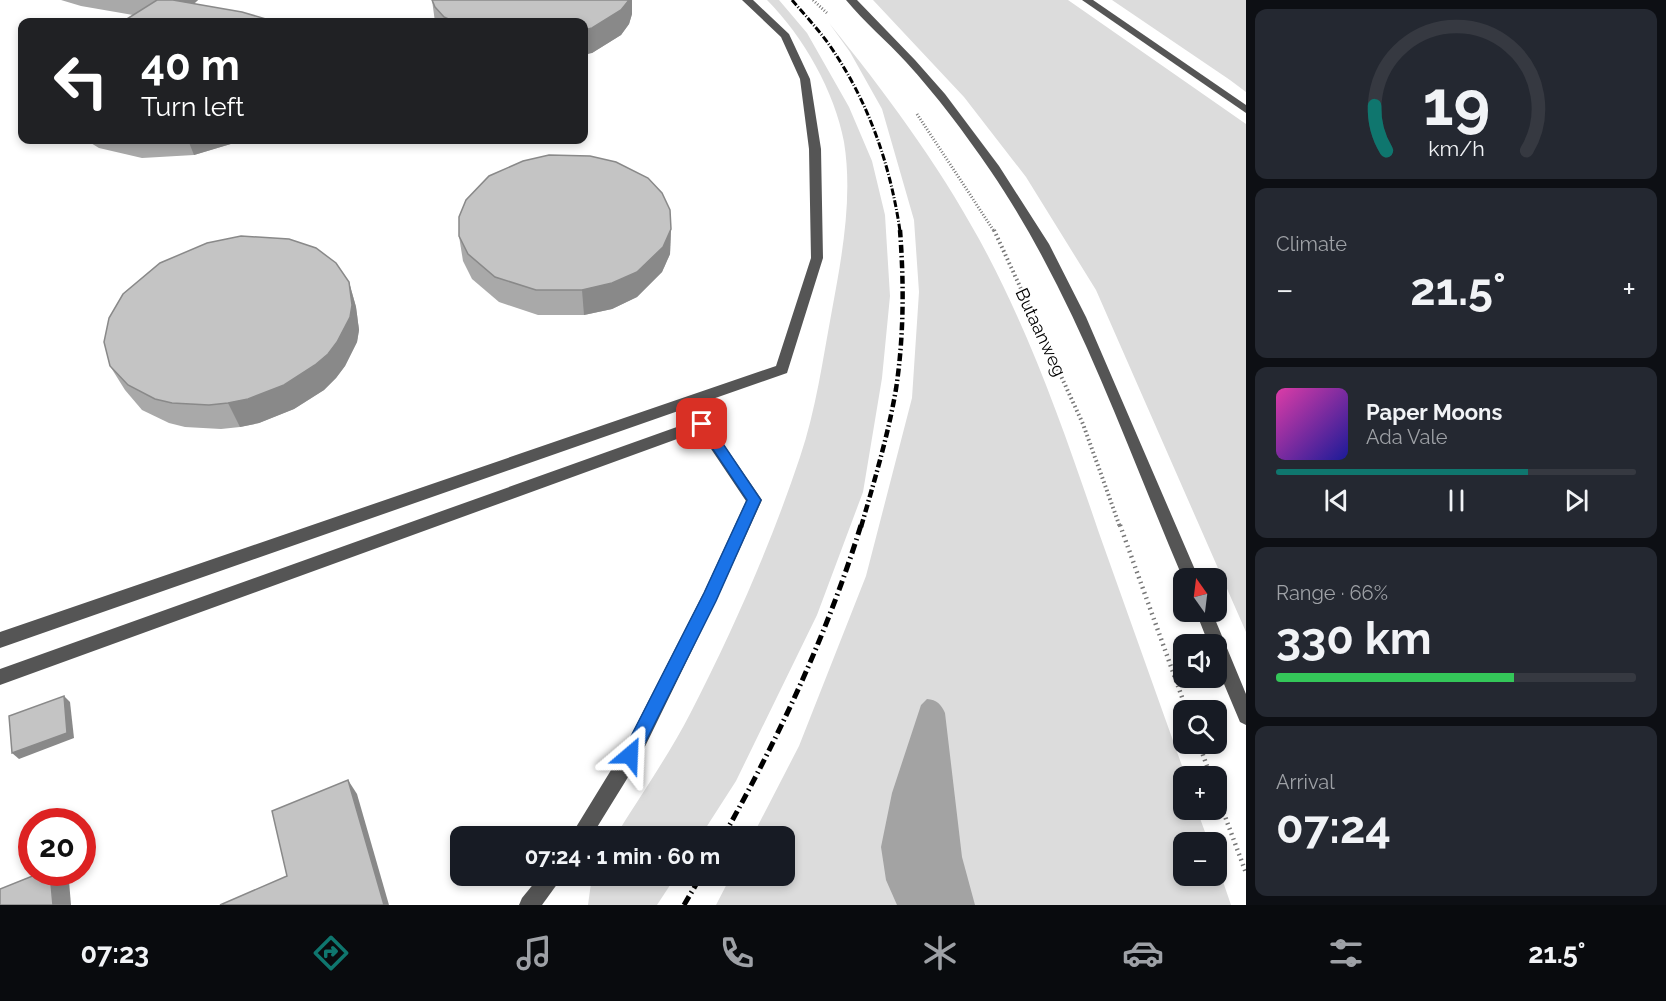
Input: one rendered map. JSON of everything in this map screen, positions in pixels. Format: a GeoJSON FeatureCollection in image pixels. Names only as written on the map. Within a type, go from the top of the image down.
{"type":"FeatureCollection","features":[{"type":"Feature","properties":{"kind":"street"},"geometry":{"type":"LineString","coordinates":[[0,640],[782,369],[817,258],[815,149],[805,79],[800,68],[785,36],[747,0]]}},
{"type":"Feature","properties":{"kind":"street"},"geometry":{"type":"LineString","coordinates":[[850,0],[877,24],[953,113],[1003,181],[1063,282],[1128,425],[1186,568]]}},
{"type":"Feature","properties":{"kind":"street"},"geometry":{"type":"LineString","coordinates":[[1087,0],[1246,110]]}},
{"type":"Feature","properties":{"kind":"street"},"geometry":{"type":"LineString","coordinates":[[0,677],[702,424],[754,500],[710,597],[630,755],[587,826]]}},
{"type":"Feature","properties":{"kind":"street"},"geometry":{"type":"LineString","coordinates":[[1208,622],[1246,716]]}},
{"type":"Feature","properties":{"kind":"street"},"geometry":{"type":"LineString","coordinates":[[529,905],[545,886]]}},
{"type":"Feature","properties":{"kind":"path"},"geometry":{"type":"LineString","coordinates":[[813,0],[832,18]]}},
{"type":"Feature","properties":{"kind":"path","name":"Butaanweg"},"geometry":{"type":"LineString","coordinates":[[915,111],[991,224],[1083,424],[1183,700]]}},
{"type":"Feature","properties":{"kind":"path"},"geometry":{"type":"LineString","coordinates":[[1226,820],[1246,873]]}},
{"type":"Feature","properties":{"kind":"shaded area"},"geometry":{"type":"Polygon","coordinates":[[[767,0],[779,0],[807,33],[849,107],[872,161],[885,215],[890,296],[882,378],[863,492],[817,615],[736,781],[707,826],[622,826],[682,728],[722,650],[750,586],[777,522],[800,457],[822,365],[845,226],[847,184],[844,142],[833,104],[816,66],[780,14],[767,0]]]}},
{"type":"Feature","properties":{"kind":"shaded area"},"geometry":{"type":"Polygon","coordinates":[[[873,0],[1068,0],[1246,124],[1246,632],[1227,589],[1227,568],[1218,568],[1096,290],[1026,177],[964,97],[873,0]]]}},
{"type":"Feature","properties":{"kind":"shaded area"},"geometry":{"type":"Polygon","coordinates":[[[1112,0],[1246,0],[1246,92],[1230,80],[1112,0]]]}},
{"type":"Feature","properties":{"kind":"shaded area"},"geometry":{"type":"Polygon","coordinates":[[[829,23],[890,101],[963,210],[1014,310],[1060,421],[1173,740],[1173,754],[1178,754],[1182,766],[1173,766],[1173,820],[1201,820],[1205,832],[1173,832],[1173,886],[1225,886],[1231,905],[716,905],[726,886],[795,886],[795,826],[758,826],[799,746],[866,576],[912,398],[919,292],[914,220],[882,109],[850,52],[829,23]]]}},
{"type":"Feature","properties":{"kind":"shaded area"},"geometry":{"type":"Polygon","coordinates":[[[927,699],[938,703],[945,713],[962,857],[975,905],[897,905],[886,880],[881,847],[892,793],[921,705],[927,699]]]}},
{"type":"Feature","properties":{"kind":"shaded area"},"geometry":{"type":"Polygon","coordinates":[[[591,886],[669,886],[657,905],[588,905],[591,886]]]}},
{"type":"Feature","properties":{"kind":"building"},"geometry":{"type":"Polygon","coordinates":[[[157,0],[173,0],[242,12],[262,18],[128,18],[157,0]]]}},
{"type":"Feature","properties":{"kind":"building"},"geometry":{"type":"Polygon","coordinates":[[[432,0],[629,0],[621,10],[588,29],[588,18],[446,18],[435,7],[432,0]]]}},
{"type":"Feature","properties":{"kind":"building"},"geometry":{"type":"Polygon","coordinates":[[[549,155],[590,156],[616,162],[648,178],[662,193],[670,210],[671,229],[663,247],[637,272],[612,283],[582,290],[536,290],[495,277],[468,254],[459,236],[459,217],[466,200],[489,176],[523,161],[549,155]]]}},
{"type":"Feature","properties":{"kind":"building"},"geometry":{"type":"Polygon","coordinates":[[[241,236],[289,239],[316,248],[336,263],[349,282],[352,305],[350,317],[328,354],[284,385],[248,399],[228,403],[209,405],[172,403],[155,399],[128,385],[110,366],[104,342],[109,318],[123,294],[160,263],[207,243],[241,236]]]}},
{"type":"Feature","properties":{"kind":"building"},"geometry":{"type":"Polygon","coordinates":[[[64,696],[67,733],[12,753],[9,716],[64,696]]]}},
{"type":"Feature","properties":{"kind":"building"},"geometry":{"type":"Polygon","coordinates":[[[348,780],[384,905],[220,905],[287,876],[272,811],[348,780]]]}},
{"type":"Feature","properties":{"kind":"building"},"geometry":{"type":"Polygon","coordinates":[[[18,882],[18,886],[51,886],[53,905],[0,905],[0,889],[18,882]]]}},
{"type":"Feature","properties":{"kind":"railway"},"geometry":{"type":"LineString","coordinates":[[792,0],[828,43],[866,110],[890,181],[900,231]]}},
{"type":"Feature","properties":{"kind":"railway"},"geometry":{"type":"LineString","coordinates":[[861,527],[889,424],[899,369],[903,310],[900,230]]}},
{"type":"Feature","properties":{"kind":"railway"},"geometry":{"type":"LineString","coordinates":[[729,826],[800,685],[833,606],[861,525]]}},
{"type":"Feature","properties":{"kind":"railway"},"geometry":{"type":"LineString","coordinates":[[684,905],[695,886]]}},
{"type":"Feature","properties":{"kind":"route"},"geometry":{"type":"LineString","coordinates":[[630,755],[710,597],[754,500],[702,424]]}}]}
